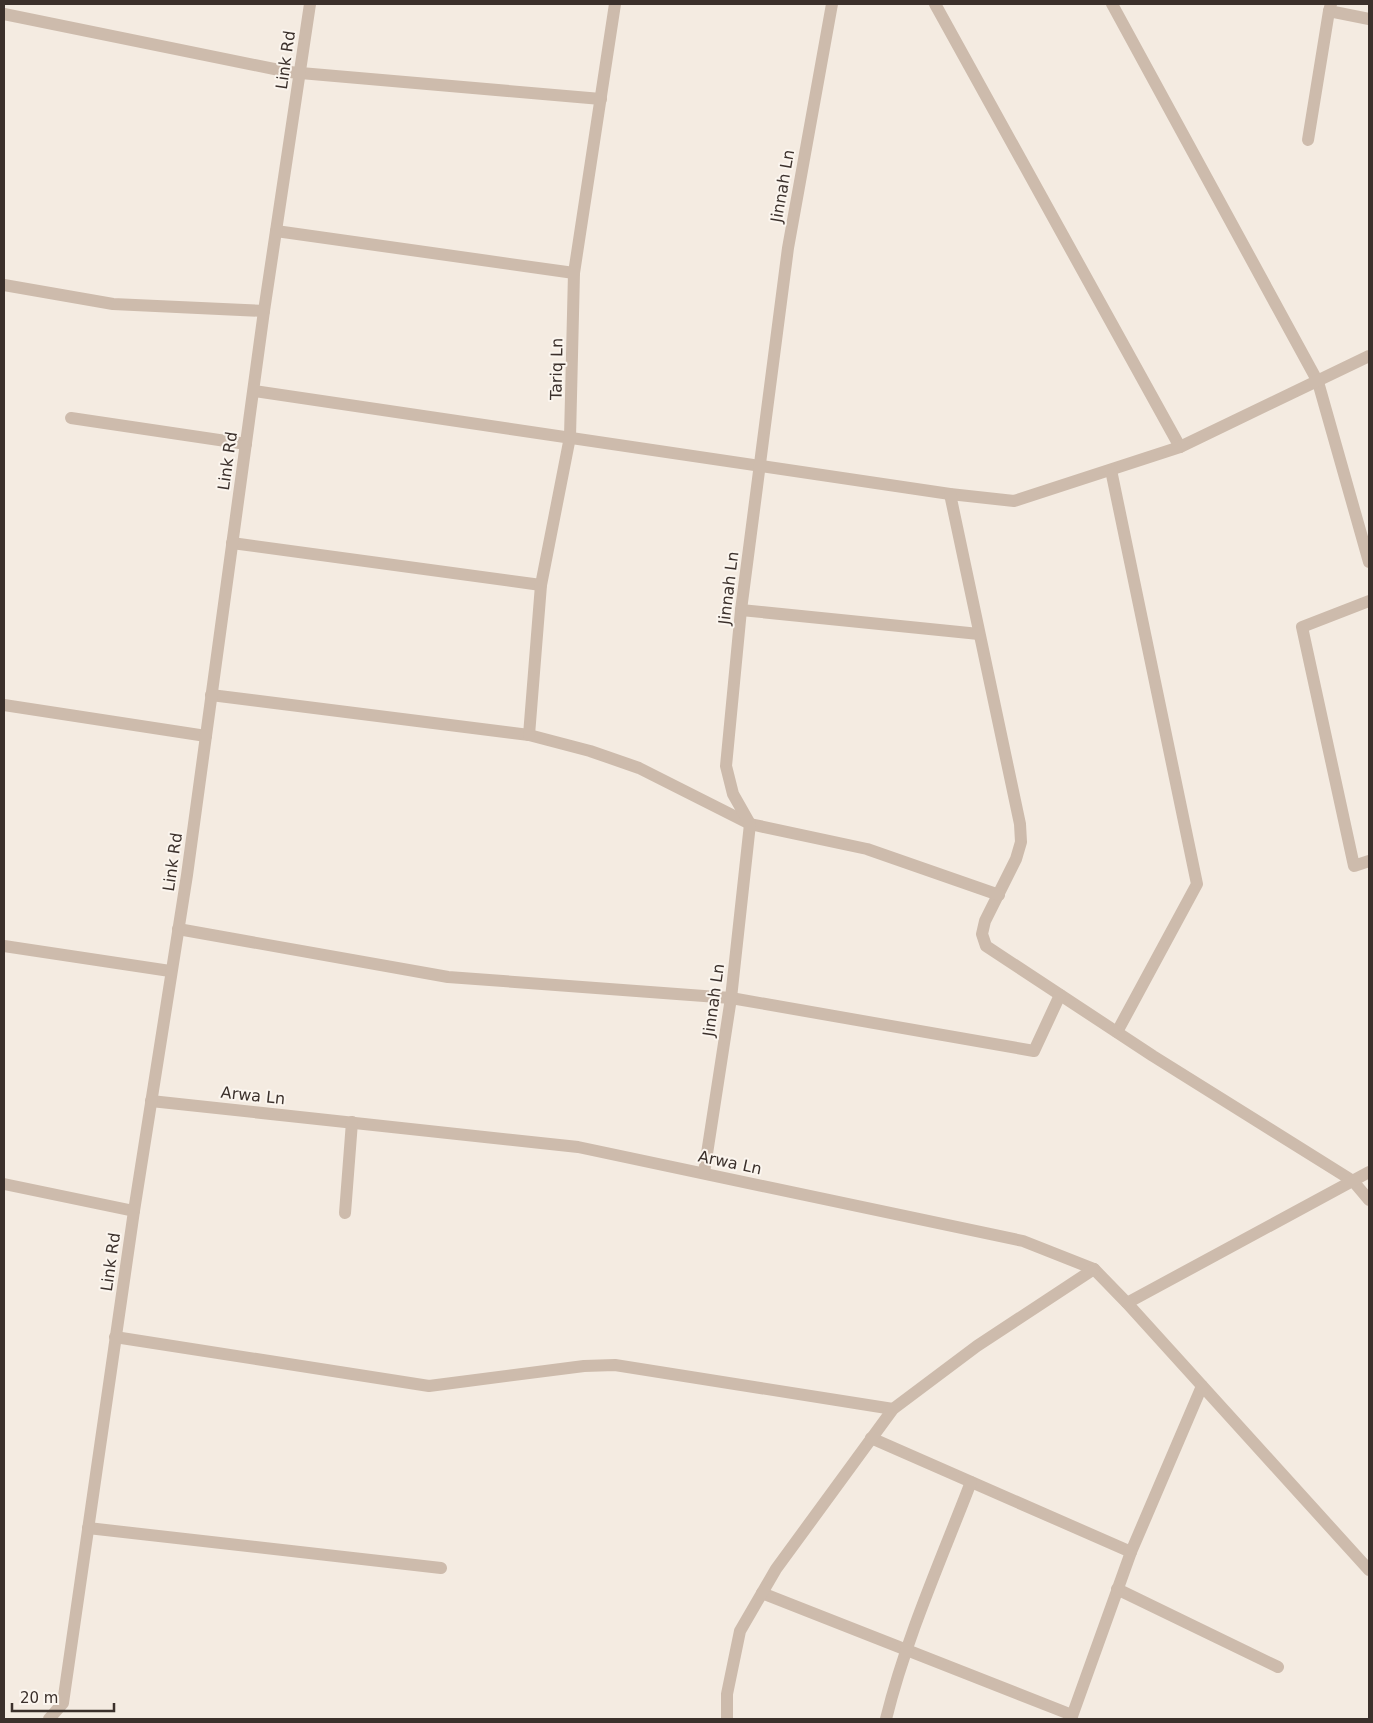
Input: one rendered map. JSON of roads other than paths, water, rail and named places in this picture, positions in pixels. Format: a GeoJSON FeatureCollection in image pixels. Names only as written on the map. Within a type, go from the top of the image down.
{"type":"FeatureCollection","features":[{"type":"Feature","properties":{"kind":"street","name":"Link Rd"},"geometry":{"type":"LineString","coordinates":[[49,1719],[62,1703],[134,1211],[178,929],[264,311],[310,4]]}},
{"type":"Feature","properties":{"kind":"street","name":"Tariq Ln"},"geometry":{"type":"LineString","coordinates":[[529,735],[541,585],[570,437],[574,273],[615,4]]}},
{"type":"Feature","properties":{"kind":"street","name":"Jinnah Ln"},"geometry":{"type":"LineString","coordinates":[[704,1173],[731,998],[750,824],[733,794],[726,766],[741,610],[788,248],[832,4]]}},
{"type":"Feature","properties":{"kind":"street"},"geometry":{"type":"LineString","coordinates":[[935,4],[1180,447]]}},
{"type":"Feature","properties":{"kind":"street"},"geometry":{"type":"LineString","coordinates":[[1112,4],[1318,382],[1369,562]]}},
{"type":"Feature","properties":{"kind":"street"},"geometry":{"type":"LineString","coordinates":[[1308,140],[1330,7],[1369,19]]}},
{"type":"Feature","properties":{"kind":"street"},"geometry":{"type":"LineString","coordinates":[[4,14],[299,73],[601,99]]}},
{"type":"Feature","properties":{"kind":"street"},"geometry":{"type":"LineString","coordinates":[[276,231],[574,273]]}},
{"type":"Feature","properties":{"kind":"street"},"geometry":{"type":"LineString","coordinates":[[4,285],[113,304],[264,311]]}},
{"type":"Feature","properties":{"kind":"street"},"geometry":{"type":"LineString","coordinates":[[254,391],[950,494],[1014,501],[1180,447],[1369,356]]}},
{"type":"Feature","properties":{"kind":"street"},"geometry":{"type":"LineString","coordinates":[[71,418],[246,444]]}},
{"type":"Feature","properties":{"kind":"street"},"geometry":{"type":"LineString","coordinates":[[1111,470],[1197,884],[1117,1032]]}},
{"type":"Feature","properties":{"kind":"street"},"geometry":{"type":"LineString","coordinates":[[950,494],[1020,824],[1021,842],[1016,859],[985,921],[982,934],[986,946],[1117,1032],[1353,1181],[1369,1200]]}},
{"type":"Feature","properties":{"kind":"street"},"geometry":{"type":"LineString","coordinates":[[232,543],[541,585]]}},
{"type":"Feature","properties":{"kind":"street"},"geometry":{"type":"LineString","coordinates":[[1369,601],[1302,626],[1354,866],[1369,861]]}},
{"type":"Feature","properties":{"kind":"street"},"geometry":{"type":"LineString","coordinates":[[741,610],[979,634]]}},
{"type":"Feature","properties":{"kind":"street"},"geometry":{"type":"LineString","coordinates":[[211,695],[529,735],[590,751],[639,768],[750,824],[867,850],[999,895]]}},
{"type":"Feature","properties":{"kind":"street"},"geometry":{"type":"LineString","coordinates":[[4,706],[206,736]]}},
{"type":"Feature","properties":{"kind":"street"},"geometry":{"type":"LineString","coordinates":[[178,929],[448,976],[731,998],[1034,1051],[1060,995]]}},
{"type":"Feature","properties":{"kind":"street"},"geometry":{"type":"LineString","coordinates":[[4,946],[170,971]]}},
{"type":"Feature","properties":{"kind":"street","name":"Arwa Ln"},"geometry":{"type":"LineString","coordinates":[[151,1101],[578,1146],[1023,1241],[1094,1269]]}},
{"type":"Feature","properties":{"kind":"street"},"geometry":{"type":"LineString","coordinates":[[345,1213],[352,1122]]}},
{"type":"Feature","properties":{"kind":"street"},"geometry":{"type":"LineString","coordinates":[[1127,1303],[1369,1172]]}},
{"type":"Feature","properties":{"kind":"street"},"geometry":{"type":"LineString","coordinates":[[4,1184],[134,1211]]}},
{"type":"Feature","properties":{"kind":"street"},"geometry":{"type":"LineString","coordinates":[[727,1719],[727,1694],[740,1631],[776,1569],[893,1409],[976,1346],[1094,1269],[1369,1570]]}},
{"type":"Feature","properties":{"kind":"street"},"geometry":{"type":"LineString","coordinates":[[115,1338],[429,1386],[584,1366],[614,1365],[893,1409]]}},
{"type":"Feature","properties":{"kind":"street"},"geometry":{"type":"LineString","coordinates":[[762,1593],[1072,1717],[1131,1552],[1202,1386]]}},
{"type":"Feature","properties":{"kind":"street"},"geometry":{"type":"LineString","coordinates":[[871,1438],[1131,1552]]}},
{"type":"Feature","properties":{"kind":"street"},"geometry":{"type":"LineString","coordinates":[[886,1719],[893,1690],[971,1482]]}},
{"type":"Feature","properties":{"kind":"street"},"geometry":{"type":"LineString","coordinates":[[88,1528],[442,1568]]}},
{"type":"Feature","properties":{"kind":"street"},"geometry":{"type":"LineString","coordinates":[[1117,1589],[1278,1667]]}}]}
